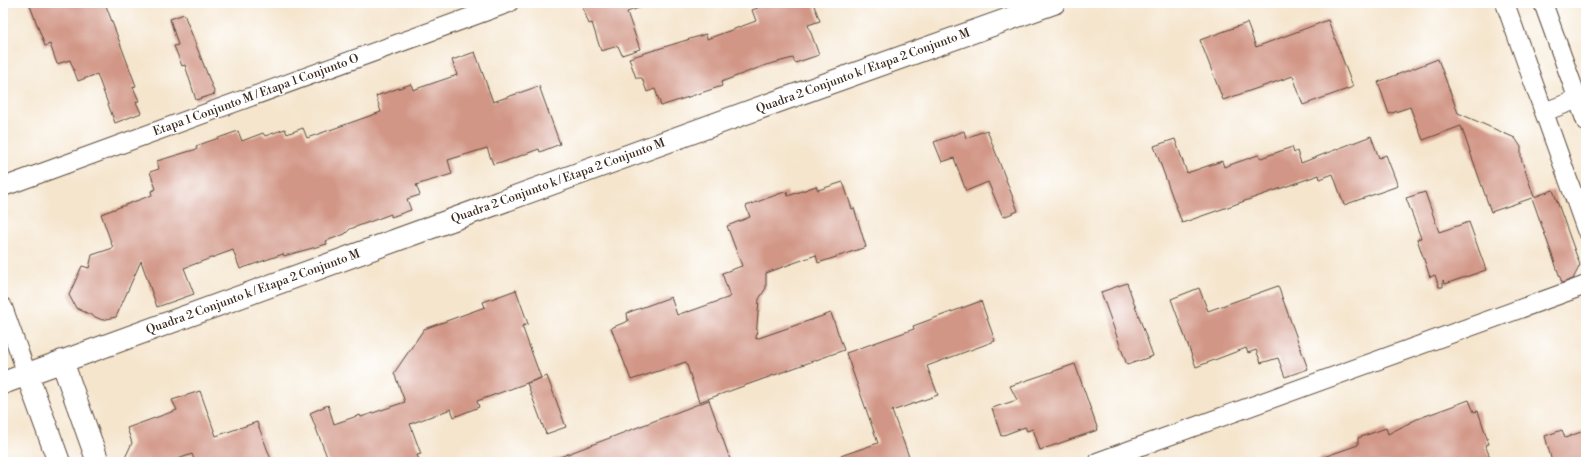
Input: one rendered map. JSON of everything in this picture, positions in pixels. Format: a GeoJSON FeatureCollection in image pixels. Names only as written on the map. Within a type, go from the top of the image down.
{"type":"FeatureCollection","features":[{"type":"Feature","properties":{"kind":"street","name":"Etapa 1 Conjunto M / Etapa 1 Conjunto O"},"geometry":{"type":"LineString","coordinates":[[3,187],[509,3]]}},
{"type":"Feature","properties":{"kind":"street","name":"Quadra 2 Conjunto k / Etapa 2 Conjunto M"},"geometry":{"type":"LineString","coordinates":[[3,383],[768,104],[1054,3]]}},
{"type":"Feature","properties":{"kind":"street"},"geometry":{"type":"LineString","coordinates":[[1504,3],[1586,230]]}},
{"type":"Feature","properties":{"kind":"street"},"geometry":{"type":"LineString","coordinates":[[1543,3],[1582,97],[1586,122]]}},
{"type":"Feature","properties":{"kind":"street"},"geometry":{"type":"LineString","coordinates":[[1544,112],[1582,97]]}},
{"type":"Feature","properties":{"kind":"street"},"geometry":{"type":"LineString","coordinates":[[1097,462],[1586,285]]}},
{"type":"Feature","properties":{"kind":"street"},"geometry":{"type":"LineString","coordinates":[[3,307],[58,462]]}},
{"type":"Feature","properties":{"kind":"street"},"geometry":{"type":"LineString","coordinates":[[62,361],[98,462]]}},
{"type":"Feature","properties":{"kind":"building"},"geometry":{"type":"Polygon","coordinates":[[[29,3],[105,3],[136,86],[133,87],[139,101],[136,102],[141,113],[115,123],[97,74],[78,81],[70,60],[57,64],[50,44],[45,46],[29,3]]]}},
{"type":"Feature","properties":{"kind":"building"},"geometry":{"type":"Polygon","coordinates":[[[581,3],[641,3],[642,7],[627,12],[640,49],[622,55],[618,46],[601,51],[592,23],[589,24],[581,3]]]}},
{"type":"Feature","properties":{"kind":"building"},"geometry":{"type":"Polygon","coordinates":[[[771,3],[813,3],[820,21],[808,25],[819,55],[795,63],[793,58],[766,65],[721,82],[722,86],[661,106],[655,89],[647,92],[642,78],[636,78],[629,58],[706,34],[707,39],[756,21],[752,10],[771,3]]]}},
{"type":"Feature","properties":{"kind":"building"},"geometry":{"type":"Polygon","coordinates":[[[184,14],[215,94],[196,100],[185,65],[182,66],[174,46],[178,45],[170,19],[184,14]]]}},
{"type":"Feature","properties":{"kind":"building"},"geometry":{"type":"Polygon","coordinates":[[[1328,20],[1353,87],[1303,105],[1293,76],[1223,100],[1200,40],[1247,23],[1256,47],[1328,20]]]}},
{"type":"Feature","properties":{"kind":"building"},"geometry":{"type":"Polygon","coordinates":[[[475,52],[493,102],[539,86],[560,144],[540,152],[539,149],[501,163],[493,164],[487,148],[448,160],[452,174],[416,185],[420,195],[407,199],[411,210],[391,217],[391,214],[350,229],[345,234],[326,241],[327,244],[284,256],[283,254],[240,269],[233,250],[184,268],[194,294],[157,307],[141,261],[116,317],[102,320],[76,308],[69,295],[82,266],[89,268],[92,255],[113,248],[101,214],[152,195],[151,191],[156,189],[150,172],[159,169],[157,161],[197,149],[196,146],[238,131],[242,141],[263,133],[265,136],[285,129],[287,134],[303,128],[307,138],[381,112],[376,96],[411,84],[413,90],[457,75],[452,60],[475,52]]]}},
{"type":"Feature","properties":{"kind":"building"},"geometry":{"type":"Polygon","coordinates":[[[1438,59],[1458,113],[1515,138],[1521,147],[1521,158],[1534,197],[1553,190],[1580,265],[1573,279],[1562,283],[1532,198],[1491,212],[1461,126],[1423,140],[1410,107],[1389,114],[1378,82],[1438,59]]]}},
{"type":"Feature","properties":{"kind":"building"},"geometry":{"type":"Polygon","coordinates":[[[987,130],[1018,211],[1003,217],[988,182],[966,191],[954,158],[942,162],[934,142],[964,131],[966,138],[987,130]]]}},
{"type":"Feature","properties":{"kind":"building"},"geometry":{"type":"Polygon","coordinates":[[[1371,136],[1379,158],[1386,155],[1398,186],[1344,205],[1333,174],[1320,179],[1319,175],[1182,223],[1154,146],[1175,139],[1187,173],[1222,161],[1224,167],[1258,155],[1261,158],[1292,147],[1294,153],[1297,151],[1301,163],[1371,136]]]}},
{"type":"Feature","properties":{"kind":"building"},"geometry":{"type":"Polygon","coordinates":[[[843,182],[852,209],[854,208],[866,247],[818,263],[816,255],[766,273],[766,288],[759,299],[756,339],[831,313],[844,350],[699,402],[686,362],[631,380],[611,328],[628,321],[627,313],[671,297],[677,315],[730,297],[722,273],[742,266],[727,226],[750,217],[746,206],[787,191],[788,196],[816,186],[818,190],[843,182]]]}},
{"type":"Feature","properties":{"kind":"building"},"geometry":{"type":"Polygon","coordinates":[[[1425,192],[1439,232],[1469,222],[1486,270],[1445,284],[1443,280],[1443,287],[1439,287],[1435,275],[1430,277],[1417,239],[1421,238],[1406,198],[1425,192]]]}},
{"type":"Feature","properties":{"kind":"building"},"geometry":{"type":"Polygon","coordinates":[[[1127,283],[1153,356],[1127,365],[1101,292],[1127,283]]]}},
{"type":"Feature","properties":{"kind":"building"},"geometry":{"type":"Polygon","coordinates":[[[1278,286],[1308,369],[1285,377],[1278,358],[1261,363],[1256,350],[1248,353],[1246,348],[1196,367],[1171,299],[1199,288],[1208,311],[1278,286]]]}},
{"type":"Feature","properties":{"kind":"building"},"geometry":{"type":"Polygon","coordinates":[[[516,290],[528,324],[522,326],[541,378],[477,401],[479,407],[454,417],[451,409],[410,424],[421,454],[417,455],[420,462],[329,462],[310,413],[328,405],[334,424],[360,415],[361,417],[405,402],[394,373],[424,329],[485,307],[483,302],[516,290]]]}},
{"type":"Feature","properties":{"kind":"building"},"geometry":{"type":"Polygon","coordinates":[[[981,301],[995,341],[927,366],[938,395],[892,411],[911,462],[833,462],[832,459],[878,443],[846,353],[914,329],[913,326],[981,301]]]}},
{"type":"Feature","properties":{"kind":"building"},"geometry":{"type":"Polygon","coordinates":[[[1075,364],[1098,430],[1040,450],[1033,429],[1027,431],[1025,427],[1001,436],[992,408],[1017,400],[1010,386],[1075,364]]]}},
{"type":"Feature","properties":{"kind":"building"},"geometry":{"type":"Polygon","coordinates":[[[547,376],[566,427],[546,434],[527,383],[547,376]]]}},
{"type":"Feature","properties":{"kind":"building"},"geometry":{"type":"Polygon","coordinates":[[[200,391],[216,436],[257,422],[272,462],[195,462],[192,454],[170,462],[123,462],[132,443],[127,428],[177,410],[172,400],[200,391]]]}},
{"type":"Feature","properties":{"kind":"building"},"geometry":{"type":"Polygon","coordinates":[[[709,400],[731,462],[552,462],[552,460],[709,400]]]}},
{"type":"Feature","properties":{"kind":"building"},"geometry":{"type":"Polygon","coordinates":[[[1469,400],[1474,412],[1478,411],[1489,444],[1485,445],[1492,462],[1319,462],[1318,459],[1358,445],[1358,438],[1386,428],[1388,434],[1417,419],[1469,400]]]}},
{"type":"Feature","properties":{"kind":"building"},"geometry":{"type":"Polygon","coordinates":[[[1562,430],[1565,438],[1586,430],[1586,462],[1552,462],[1545,436],[1562,430]]]}}]}
